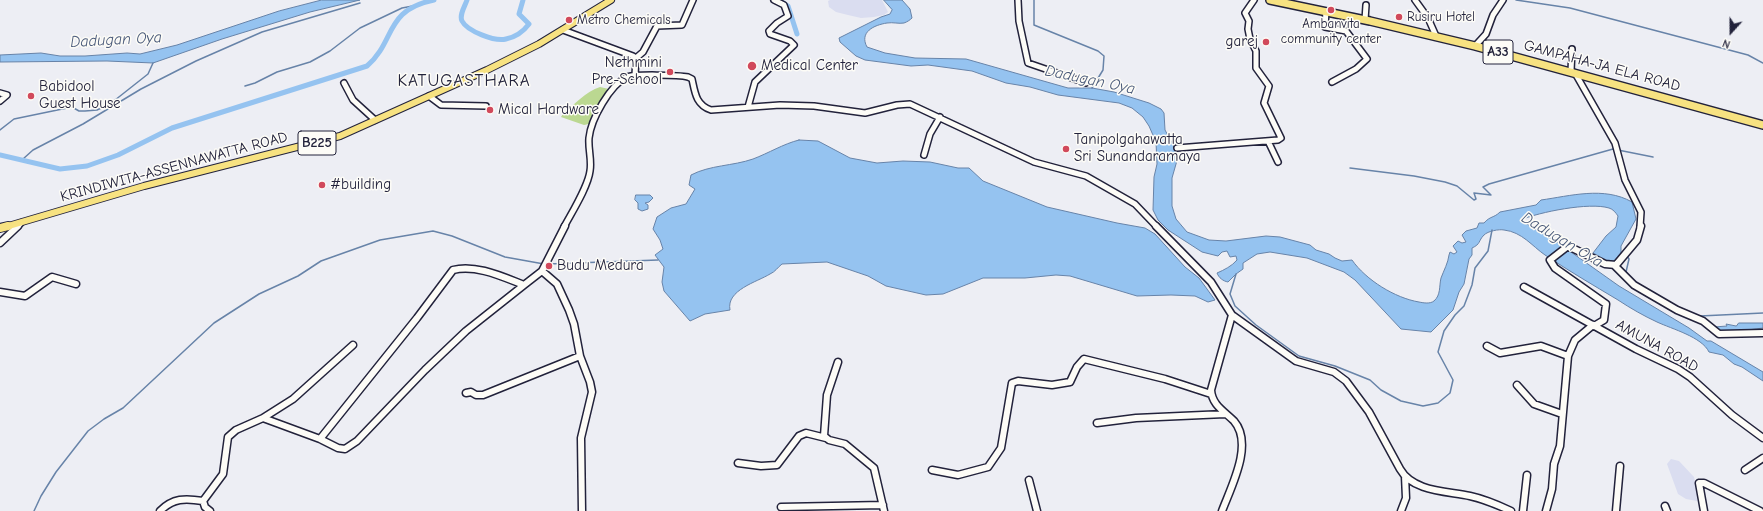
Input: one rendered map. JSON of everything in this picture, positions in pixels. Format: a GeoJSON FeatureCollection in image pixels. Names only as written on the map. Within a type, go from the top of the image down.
{"type":"FeatureCollection","features":[{"type":"Feature","properties":{"kind":"highway","name":"GAMPAHA-JA ELA ROAD"},"geometry":{"type":"LineString","coordinates":[[1270,0],[1436,36],[1763,124]]}},
{"type":"Feature","properties":{"kind":"main road","name":"KRINDIWITA-ASSENNAWATTA ROAD"},"geometry":{"type":"LineString","coordinates":[[0,228],[144,186],[318,143],[340,136],[487,70],[540,44],[611,0]]}},
{"type":"Feature","properties":{"kind":"street"},"geometry":{"type":"LineString","coordinates":[[635,75],[636,58],[643,52],[657,26],[682,25],[693,0]]}},
{"type":"Feature","properties":{"kind":"street"},"geometry":{"type":"LineString","coordinates":[[748,107],[755,82],[794,44],[790,40],[770,34],[769,31],[773,26],[788,16],[786,8],[783,4],[774,0]]}},
{"type":"Feature","properties":{"kind":"street"},"geometry":{"type":"LineString","coordinates":[[1018,0],[1019,21],[1028,63],[1086,83]]}},
{"type":"Feature","properties":{"kind":"street"},"geometry":{"type":"LineString","coordinates":[[1178,148],[1268,141],[1278,140],[1281,138],[1264,103],[1270,90],[1269,83],[1256,68],[1256,51],[1248,32],[1249,21],[1245,14],[1254,0]]}},
{"type":"Feature","properties":{"kind":"street"},"geometry":{"type":"LineString","coordinates":[[1415,0],[1428,18],[1436,36]]}},
{"type":"Feature","properties":{"kind":"street"},"geometry":{"type":"LineString","coordinates":[[1474,46],[1486,34],[1493,15],[1503,0]]}},
{"type":"Feature","properties":{"kind":"street"},"geometry":{"type":"LineString","coordinates":[[1365,20],[1366,5]]}},
{"type":"Feature","properties":{"kind":"street"},"geometry":{"type":"LineString","coordinates":[[1326,11],[1325,27],[1346,31],[1367,59],[1356,69],[1332,82]]}},
{"type":"Feature","properties":{"kind":"street"},"geometry":{"type":"LineString","coordinates":[[563,30],[607,47],[628,53],[636,58]]}},
{"type":"Feature","properties":{"kind":"street"},"geometry":{"type":"LineString","coordinates":[[1572,49],[1573,72],[1615,143],[1625,180],[1641,212],[1641,224],[1637,240],[1620,262],[1615,266]]}},
{"type":"Feature","properties":{"kind":"street"},"geometry":{"type":"LineString","coordinates":[[262,418],[320,439],[338,448],[345,448],[357,441],[425,370],[466,331],[542,271],[589,177],[592,168],[589,134],[595,117],[617,84],[635,75],[688,77],[692,79],[695,95],[700,104],[705,109],[711,110],[780,105],[814,106],[865,113],[906,103],[940,117],[1034,162],[1086,176],[1135,204],[1211,282],[1232,315],[1296,361],[1339,375],[1348,382],[1379,429],[1405,476],[1415,483],[1432,489],[1466,495],[1511,511]]}},
{"type":"Feature","properties":{"kind":"street"},"geometry":{"type":"LineString","coordinates":[[344,83],[353,100],[375,120]]}},
{"type":"Feature","properties":{"kind":"street"},"geometry":{"type":"LineString","coordinates":[[0,93],[7,95],[0,101]]}},
{"type":"Feature","properties":{"kind":"street"},"geometry":{"type":"LineString","coordinates":[[429,96],[441,105],[486,106]]}},
{"type":"Feature","properties":{"kind":"street"},"geometry":{"type":"LineString","coordinates":[[924,155],[930,134],[940,117]]}},
{"type":"Feature","properties":{"kind":"street"},"geometry":{"type":"LineString","coordinates":[[1268,141],[1278,162]]}},
{"type":"Feature","properties":{"kind":"street"},"geometry":{"type":"LineString","coordinates":[[0,243],[21,222]]}},
{"type":"Feature","properties":{"kind":"street"},"geometry":{"type":"LineString","coordinates":[[1546,511],[1552,489],[1554,464],[1560,446],[1568,356],[1575,340],[1593,326],[1604,320],[1606,306],[1555,268],[1550,260],[1568,246],[1575,247],[1608,265],[1615,266],[1634,285],[1677,310],[1703,321],[1719,334],[1763,333]]}},
{"type":"Feature","properties":{"kind":"street"},"geometry":{"type":"LineString","coordinates":[[320,439],[417,318],[453,270],[463,268],[475,270],[524,285]]}},
{"type":"Feature","properties":{"kind":"street"},"geometry":{"type":"LineString","coordinates":[[542,271],[557,284],[569,310],[574,324],[580,356],[590,382],[592,392],[581,438],[582,511]]}},
{"type":"Feature","properties":{"kind":"street"},"geometry":{"type":"LineString","coordinates":[[0,292],[25,296],[52,277],[76,284]]}},
{"type":"Feature","properties":{"kind":"street","name":"AMUNA ROAD"},"geometry":{"type":"LineString","coordinates":[[1524,287],[1593,326],[1690,377],[1732,415],[1763,438]]}},
{"type":"Feature","properties":{"kind":"street"},"geometry":{"type":"LineString","coordinates":[[1210,394],[1232,315]]}},
{"type":"Feature","properties":{"kind":"street"},"geometry":{"type":"LineString","coordinates":[[203,501],[223,474],[228,437],[236,430],[262,418],[293,398],[334,360],[353,345]]}},
{"type":"Feature","properties":{"kind":"street"},"geometry":{"type":"LineString","coordinates":[[1487,346],[1500,353],[1521,348],[1543,346],[1568,356]]}},
{"type":"Feature","properties":{"kind":"street"},"geometry":{"type":"LineString","coordinates":[[466,393],[471,392],[476,395],[483,395],[580,356]]}},
{"type":"Feature","properties":{"kind":"street"},"geometry":{"type":"LineString","coordinates":[[932,470],[958,475],[988,467],[1001,448],[1012,383],[1018,381],[1052,385],[1070,382],[1077,367],[1084,359],[1165,379],[1210,394],[1218,408],[1238,427],[1242,441],[1234,483],[1222,511]]}},
{"type":"Feature","properties":{"kind":"street"},"geometry":{"type":"LineString","coordinates":[[826,438],[824,436],[823,426],[827,394],[838,362]]}},
{"type":"Feature","properties":{"kind":"street"},"geometry":{"type":"LineString","coordinates":[[1518,385],[1534,404],[1562,414]]}},
{"type":"Feature","properties":{"kind":"street"},"geometry":{"type":"LineString","coordinates":[[1098,423],[1136,418],[1225,414]]}},
{"type":"Feature","properties":{"kind":"street"},"geometry":{"type":"LineString","coordinates":[[738,463],[761,466],[777,465],[799,436],[806,433],[826,438],[845,444],[874,468],[884,508],[781,507]]}},
{"type":"Feature","properties":{"kind":"street"},"geometry":{"type":"LineString","coordinates":[[1745,470],[1763,458]]}},
{"type":"Feature","properties":{"kind":"street"},"geometry":{"type":"LineString","coordinates":[[1616,511],[1620,466]]}},
{"type":"Feature","properties":{"kind":"street"},"geometry":{"type":"LineString","coordinates":[[1523,511],[1526,475]]}},
{"type":"Feature","properties":{"kind":"street"},"geometry":{"type":"LineString","coordinates":[[1401,511],[1406,498],[1405,476]]}},
{"type":"Feature","properties":{"kind":"street"},"geometry":{"type":"LineString","coordinates":[[1029,480],[1037,511]]}},
{"type":"Feature","properties":{"kind":"street"},"geometry":{"type":"LineString","coordinates":[[1704,511],[1699,483],[1704,483],[1760,511]]}},
{"type":"Feature","properties":{"kind":"street"},"geometry":{"type":"LineString","coordinates":[[160,511],[176,499],[182,498],[203,501]]}},
{"type":"Feature","properties":{"kind":"street"},"geometry":{"type":"LineString","coordinates":[[203,501],[205,507],[210,511]]}},
{"type":"Feature","properties":{"kind":"shaded area"},"geometry":{"type":"Polygon","coordinates":[[[882,0],[888,12],[884,15],[861,18],[836,12],[829,7],[828,1],[882,0]]]}},
{"type":"Feature","properties":{"kind":"shaded area"},"geometry":{"type":"Polygon","coordinates":[[[1671,459],[1679,461],[1694,477],[1698,497],[1697,501],[1686,499],[1678,494],[1667,464],[1671,459]]]}},
{"type":"Feature","properties":{"kind":"green space"},"geometry":{"type":"Polygon","coordinates":[[[600,87],[609,89],[589,124],[584,125],[561,117],[585,95],[600,87]]]}},
{"type":"Feature","properties":{"kind":"water"},"geometry":{"type":"Polygon","coordinates":[[[322,0],[360,0],[310,12],[222,39],[153,63],[107,61],[0,62],[0,55],[41,53],[60,56],[127,53],[140,54],[177,45],[279,11],[322,0]]]}},
{"type":"Feature","properties":{"kind":"water"},"geometry":{"type":"Polygon","coordinates":[[[884,0],[902,0],[910,9],[912,18],[904,23],[887,23],[877,25],[869,30],[865,37],[867,47],[885,53],[915,58],[966,59],[1068,88],[1092,88],[1114,92],[1149,103],[1161,109],[1164,113],[1165,130],[1176,150],[1178,157],[1172,178],[1172,206],[1176,219],[1187,232],[1209,240],[1226,241],[1266,236],[1280,237],[1310,245],[1316,250],[1329,254],[1342,261],[1352,260],[1373,281],[1400,297],[1410,300],[1425,303],[1431,303],[1434,301],[1439,293],[1441,278],[1450,252],[1454,254],[1457,252],[1453,246],[1458,241],[1462,243],[1466,242],[1462,235],[1466,231],[1477,228],[1479,223],[1484,223],[1500,212],[1536,205],[1541,200],[1575,195],[1599,193],[1621,197],[1632,202],[1636,219],[1621,246],[1621,254],[1614,261],[1610,262],[1593,253],[1606,236],[1616,227],[1618,216],[1610,209],[1600,206],[1577,207],[1552,211],[1520,220],[1554,240],[1619,286],[1689,328],[1707,341],[1711,341],[1763,372],[1763,381],[1742,367],[1734,364],[1723,355],[1709,352],[1700,342],[1693,338],[1632,309],[1554,261],[1521,236],[1510,231],[1499,230],[1488,232],[1482,237],[1477,245],[1472,248],[1472,255],[1469,259],[1464,284],[1459,292],[1453,310],[1431,332],[1401,329],[1355,280],[1344,272],[1307,258],[1270,252],[1257,254],[1243,263],[1243,269],[1228,282],[1224,281],[1217,273],[1228,268],[1235,262],[1237,260],[1236,256],[1230,257],[1227,251],[1222,252],[1218,256],[1202,252],[1168,230],[1158,220],[1153,210],[1154,177],[1157,164],[1156,142],[1143,117],[1132,108],[1119,103],[1058,95],[1030,87],[1006,83],[972,71],[928,65],[911,66],[865,60],[856,56],[840,42],[839,38],[890,14],[892,10],[884,0]]]}},
{"type":"Feature","properties":{"kind":"water"},"geometry":{"type":"Polygon","coordinates":[[[799,140],[818,141],[850,158],[877,163],[903,161],[930,162],[958,168],[969,168],[983,181],[1047,207],[1145,228],[1155,234],[1185,267],[1199,278],[1215,300],[1208,302],[1195,296],[1137,296],[1070,276],[1056,275],[1025,278],[983,278],[943,294],[926,295],[886,286],[868,276],[827,262],[782,264],[772,273],[737,292],[730,303],[730,310],[705,314],[690,321],[664,291],[662,282],[664,267],[655,255],[663,249],[660,240],[653,229],[657,217],[671,208],[686,204],[695,189],[689,185],[691,175],[706,169],[753,159],[799,140]]]}},
{"type":"Feature","properties":{"kind":"water"},"geometry":{"type":"Polygon","coordinates":[[[636,195],[650,195],[653,198],[649,202],[645,203],[648,205],[648,209],[642,211],[638,209],[638,203],[635,200],[636,195]]]}},
{"type":"Feature","properties":{"kind":"water"},"geometry":{"type":"Polygon","coordinates":[[[1739,323],[1763,323],[1763,328],[1725,333],[1714,327],[1727,326],[1726,324],[1736,326],[1739,323]]]}},
{"type":"Feature","properties":{"kind":"waterway"},"geometry":{"type":"LineString","coordinates":[[0,155],[60,169],[87,166],[118,155],[172,128],[367,66],[383,47],[398,19],[407,11],[418,5],[434,0]]}},
{"type":"Feature","properties":{"kind":"waterway"},"geometry":{"type":"LineString","coordinates":[[467,0],[461,16],[462,21],[475,32],[495,39],[510,38],[522,32],[529,24],[519,14],[523,0]]}},
{"type":"Feature","properties":{"kind":"waterway","name":"Dadugan Oya"},"geometry":{"type":"LineString","coordinates":[[1034,0],[1034,25],[1098,51],[1104,56],[1103,70],[1092,88]]}},
{"type":"Feature","properties":{"kind":"waterway"},"geometry":{"type":"LineString","coordinates":[[1516,0],[1570,8],[1748,55],[1763,63]]}},
{"type":"Feature","properties":{"kind":"waterway"},"geometry":{"type":"LineString","coordinates":[[780,1],[788,6],[797,34]]}},
{"type":"Feature","properties":{"kind":"waterway"},"geometry":{"type":"LineString","coordinates":[[23,159],[33,150],[83,124],[141,89],[196,61],[262,32],[360,3]]}},
{"type":"Feature","properties":{"kind":"waterway"},"geometry":{"type":"LineString","coordinates":[[245,86],[255,83],[277,72],[310,62],[330,51],[360,28],[402,8],[418,5]]}},
{"type":"Feature","properties":{"kind":"waterway"},"geometry":{"type":"LineString","coordinates":[[0,130],[14,119],[72,107],[79,111],[97,110],[110,104],[148,74],[153,63]]}},
{"type":"Feature","properties":{"kind":"waterway"},"geometry":{"type":"LineString","coordinates":[[1350,168],[1414,176],[1445,182],[1457,186],[1474,200],[1476,199],[1474,193],[1491,195],[1483,187],[1489,184],[1613,149],[1653,157]]}},
{"type":"Feature","properties":{"kind":"waterway"},"geometry":{"type":"LineString","coordinates":[[1236,274],[1230,294],[1235,306],[1256,325],[1299,356],[1335,366],[1370,380],[1381,390],[1401,401],[1423,406],[1438,403],[1450,393],[1453,380],[1438,352],[1444,331],[1455,315],[1464,306],[1472,285],[1475,268],[1488,251],[1492,230]]}},
{"type":"Feature","properties":{"kind":"waterway"},"geometry":{"type":"LineString","coordinates":[[34,511],[41,496],[56,472],[88,431],[104,419],[123,408],[214,323],[259,294],[298,276],[321,261],[380,240],[433,231],[452,236],[505,257],[544,264]]}},
{"type":"Feature","properties":{"kind":"waterway"},"geometry":{"type":"LineString","coordinates":[[1627,256],[1629,259],[1626,272],[1629,277]]}},
{"type":"Feature","properties":{"kind":"waterway"},"geometry":{"type":"LineString","coordinates":[[548,264],[658,260]]}},
{"type":"Feature","properties":{"kind":"waterway"},"geometry":{"type":"LineString","coordinates":[[1700,316],[1763,313]]}},
{"type":"Feature","properties":{"kind":"place","name":"Ambanvita community center"},"geometry":{"type":"Point","coordinates":[1331,10]}},
{"type":"Feature","properties":{"kind":"place","name":"Rusiru Hotel"},"geometry":{"type":"Point","coordinates":[1399,17]}},
{"type":"Feature","properties":{"kind":"place","name":"Metro Chemicals"},"geometry":{"type":"Point","coordinates":[569,20]}},
{"type":"Feature","properties":{"kind":"place","name":"garej"},"geometry":{"type":"Point","coordinates":[1266,42]}},
{"type":"Feature","properties":{"kind":"place","name":"Medical Center"},"geometry":{"type":"Point","coordinates":[752,66]}},
{"type":"Feature","properties":{"kind":"place","name":"Nethmini Pre-School"},"geometry":{"type":"Point","coordinates":[670,72]}},
{"type":"Feature","properties":{"kind":"place","name":"Babidool Guest House"},"geometry":{"type":"Point","coordinates":[31,96]}},
{"type":"Feature","properties":{"kind":"place","name":"Mical Hardware"},"geometry":{"type":"Point","coordinates":[490,110]}},
{"type":"Feature","properties":{"kind":"place","name":"Tanipolgahawatta Sri Sunandaramaya"},"geometry":{"type":"Point","coordinates":[1066,149]}},
{"type":"Feature","properties":{"kind":"place","name":"#building"},"geometry":{"type":"Point","coordinates":[322,185]}},
{"type":"Feature","properties":{"kind":"place","name":"Budu Medura"},"geometry":{"type":"Point","coordinates":[549,266]}},
{"type":"Feature","properties":{"kind":"district","name":"KATUGASTHARA"},"geometry":{"type":"Point","coordinates":[464,81]}}]}
